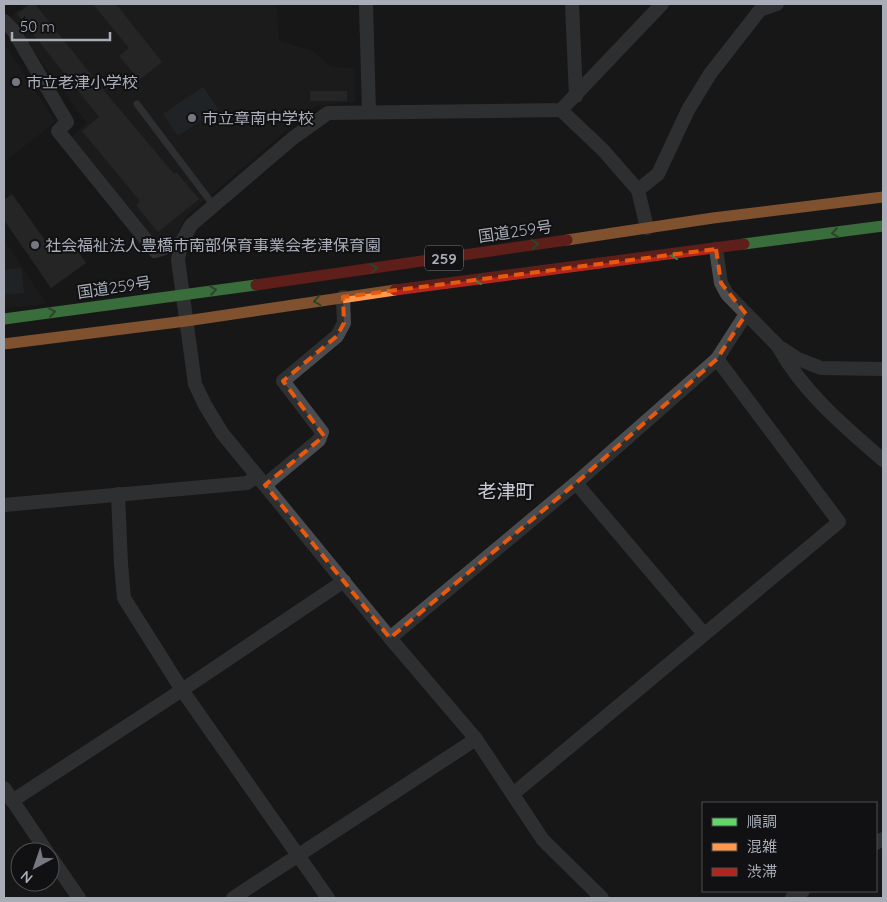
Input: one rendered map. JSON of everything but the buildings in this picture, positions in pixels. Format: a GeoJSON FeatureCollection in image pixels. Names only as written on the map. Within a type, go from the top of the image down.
{"type":"FeatureCollection","features":[{"type":"Feature","properties":{"kind":"highway","name":"国道259号"},"geometry":{"type":"LineString","coordinates":[[4,319],[341,273],[713,218],[883,198]]}},
{"type":"Feature","properties":{"kind":"highway","name":"259"},"geometry":{"type":"LineString","coordinates":[[4,344],[883,226]]}},
{"type":"Feature","properties":{"kind":"street"},"geometry":{"type":"LineString","coordinates":[[366,4],[369,112]]}},
{"type":"Feature","properties":{"kind":"street"},"geometry":{"type":"LineString","coordinates":[[572,4],[576,96]]}},
{"type":"Feature","properties":{"kind":"street"},"geometry":{"type":"LineString","coordinates":[[602,898],[543,840],[476,739],[390,638],[222,433],[195,384],[178,260],[181,243],[191,225],[293,138],[328,112],[561,110],[662,4]]}},
{"type":"Feature","properties":{"kind":"street"},"geometry":{"type":"LineString","coordinates":[[638,190],[658,174],[688,110],[710,74],[760,10],[777,4]]}},
{"type":"Feature","properties":{"kind":"street"},"geometry":{"type":"LineString","coordinates":[[4,21],[13,30],[67,122],[58,131],[155,251],[181,243]]}},
{"type":"Feature","properties":{"kind":"street"},"geometry":{"type":"LineString","coordinates":[[561,110],[603,150],[638,190],[647,228]]}},
{"type":"Feature","properties":{"kind":"street"},"geometry":{"type":"LineString","coordinates":[[716,249],[721,283],[727,294],[778,346],[798,359],[821,368],[883,369]]}},
{"type":"Feature","properties":{"kind":"street"},"geometry":{"type":"LineString","coordinates":[[4,505],[248,483],[261,480],[319,440],[322,432],[283,381],[336,336],[344,323],[343,297]]}},
{"type":"Feature","properties":{"kind":"street"},"geometry":{"type":"LineString","coordinates":[[390,638],[576,484],[717,359],[746,314]]}},
{"type":"Feature","properties":{"kind":"street"},"geometry":{"type":"LineString","coordinates":[[778,346],[790,368],[825,408],[883,460]]}},
{"type":"Feature","properties":{"kind":"street"},"geometry":{"type":"LineString","coordinates":[[513,794],[839,522],[717,359]]}},
{"type":"Feature","properties":{"kind":"street"},"geometry":{"type":"LineString","coordinates":[[576,484],[704,634]]}},
{"type":"Feature","properties":{"kind":"street"},"geometry":{"type":"LineString","coordinates":[[118,494],[124,598],[182,690],[328,898]]}},
{"type":"Feature","properties":{"kind":"street"},"geometry":{"type":"LineString","coordinates":[[12,801],[344,581]]}},
{"type":"Feature","properties":{"kind":"street"},"geometry":{"type":"LineString","coordinates":[[233,898],[476,739]]}},
{"type":"Feature","properties":{"kind":"street"},"geometry":{"type":"LineString","coordinates":[[4,788],[41,842]]}},
{"type":"Feature","properties":{"kind":"street"},"geometry":{"type":"LineString","coordinates":[[60,870],[79,898]]}},
{"type":"Feature","properties":{"kind":"lane"},"geometry":{"type":"LineString","coordinates":[[136,104],[214,206]]}},
{"type":"Feature","properties":{"kind":"highlighted area"},"geometry":{"type":"Polygon","coordinates":[[[716,249],[721,283],[746,314],[717,359],[576,483],[390,638],[265,485],[324,436],[283,381],[337,336],[344,323],[343,297],[716,249]]]}},
{"type":"Feature","properties":{"kind":"shaded area","name":"市立章南中学校"},"geometry":{"type":"Polygon","coordinates":[[[25,4],[276,4],[279,41],[313,51],[330,66],[355,69],[355,102],[315,106],[186,216],[176,236],[157,241],[72,137],[87,123],[9,18],[25,4]]]}},
{"type":"Feature","properties":{"kind":"shaded area","name":"市立老津小学校"},"geometry":{"type":"Polygon","coordinates":[[[4,43],[55,122],[4,162],[4,43]]]}},
{"type":"Feature","properties":{"kind":"shaded area"},"geometry":{"type":"Polygon","coordinates":[[[203,87],[218,109],[178,136],[163,114],[203,87]]]}},
{"type":"Feature","properties":{"kind":"shaded area"},"geometry":{"type":"Polygon","coordinates":[[[4,240],[46,304],[4,308],[4,240]]]}},
{"type":"Feature","properties":{"kind":"shaded area"},"geometry":{"type":"Polygon","coordinates":[[[21,268],[24,293],[4,294],[4,270],[21,268]]]}},
{"type":"Feature","properties":{"kind":"traffic: fast"},"geometry":{"type":"LineString","coordinates":[[744,244],[883,226]]}},
{"type":"Feature","properties":{"kind":"traffic: fast"},"geometry":{"type":"LineString","coordinates":[[4,319],[256,285]]}},
{"type":"Feature","properties":{"kind":"traffic: slow"},"geometry":{"type":"LineString","coordinates":[[567,240],[713,218],[883,197]]}},
{"type":"Feature","properties":{"kind":"traffic: slow"},"geometry":{"type":"LineString","coordinates":[[4,344],[186,321],[395,290]]}},
{"type":"Feature","properties":{"kind":"traffic: jam"},"geometry":{"type":"LineString","coordinates":[[256,285],[567,240]]}},
{"type":"Feature","properties":{"kind":"traffic: jam"},"geometry":{"type":"LineString","coordinates":[[395,290],[744,244]]}},
{"type":"Feature","properties":{"kind":"place","name":"市立老津小学校"},"geometry":{"type":"Point","coordinates":[16,82]}},
{"type":"Feature","properties":{"kind":"place","name":"市立章南中学校"},"geometry":{"type":"Point","coordinates":[192,118]}},
{"type":"Feature","properties":{"kind":"place","name":"社会福祉法人豊橋市南部保育事業会老津保育園"},"geometry":{"type":"Point","coordinates":[35,245]}},
{"type":"Feature","properties":{"kind":"district","name":"老津町"},"geometry":{"type":"Point","coordinates":[506,491]}}]}
